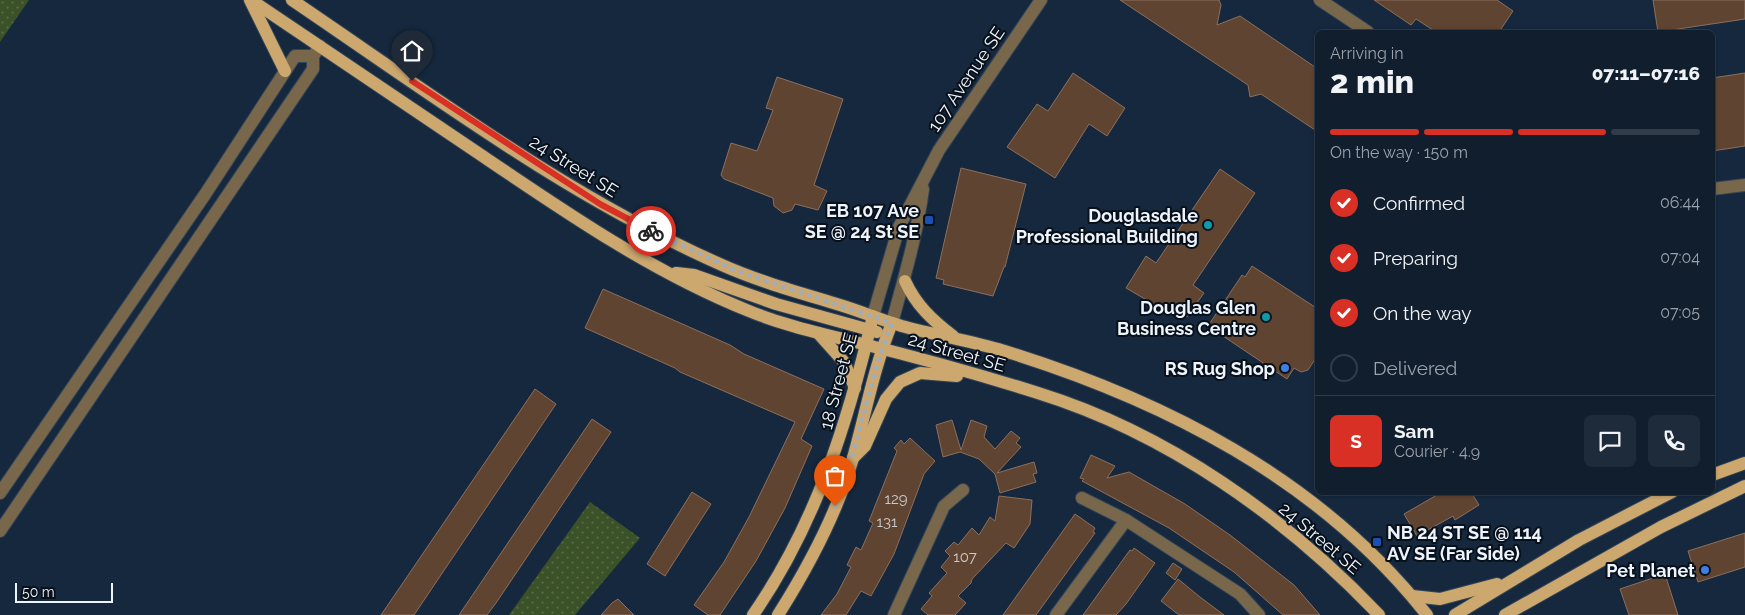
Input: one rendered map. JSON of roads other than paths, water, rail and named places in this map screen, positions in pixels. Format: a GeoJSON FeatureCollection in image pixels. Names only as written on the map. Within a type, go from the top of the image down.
{"type":"FeatureCollection","features":[{"type":"Feature","properties":{"kind":"main road","name":"24 Street SE"},"geometry":{"type":"LineString","coordinates":[[251,0],[316,51],[599,234],[667,272],[748,311],[818,333],[866,344],[1077,406],[1162,446],[1246,498],[1309,549],[1359,594],[1379,615]]}},
{"type":"Feature","properties":{"kind":"main road"},"geometry":{"type":"LineString","coordinates":[[251,0],[285,71]]}},
{"type":"Feature","properties":{"kind":"main road","name":"24 Street SE"},"geometry":{"type":"LineString","coordinates":[[292,0],[503,143],[600,204],[723,266],[765,282],[892,323],[995,348],[1070,373],[1177,418],[1215,437],[1278,476],[1349,531],[1412,596],[1427,615]]}},
{"type":"Feature","properties":{"kind":"main road"},"geometry":{"type":"LineString","coordinates":[[667,272],[694,275],[776,304],[869,330]]}},
{"type":"Feature","properties":{"kind":"main road"},"geometry":{"type":"LineString","coordinates":[[905,281],[917,303],[930,319],[957,340]]}},
{"type":"Feature","properties":{"kind":"main road","name":"18 Street SE"},"geometry":{"type":"LineString","coordinates":[[753,615],[786,562],[817,500],[840,439],[873,316]]}},
{"type":"Feature","properties":{"kind":"main road","name":"24 Street SE"},"geometry":{"type":"LineString","coordinates":[[869,330],[878,332],[892,323]]}},
{"type":"Feature","properties":{"kind":"main road","name":"18 Street SE"},"geometry":{"type":"LineString","coordinates":[[778,615],[803,574],[822,536],[853,458],[881,349],[892,323]]}},
{"type":"Feature","properties":{"kind":"main road"},"geometry":{"type":"LineString","coordinates":[[818,333],[844,362],[855,388]]}},
{"type":"Feature","properties":{"kind":"main road"},"geometry":{"type":"LineString","coordinates":[[853,458],[865,446],[886,399],[900,382],[908,376],[920,373],[991,380]]}},
{"type":"Feature","properties":{"kind":"main road"},"geometry":{"type":"LineString","coordinates":[[1715,474],[1745,463]]}},
{"type":"Feature","properties":{"kind":"main road"},"geometry":{"type":"LineString","coordinates":[[1508,614],[1661,527],[1745,486]]}},
{"type":"Feature","properties":{"kind":"main road"},"geometry":{"type":"LineString","coordinates":[[1455,615],[1579,540],[1666,495]]}},
{"type":"Feature","properties":{"kind":"main road"},"geometry":{"type":"LineString","coordinates":[[1412,596],[1440,599],[1507,582]]}},
{"type":"Feature","properties":{"kind":"main road"},"geometry":{"type":"LineString","coordinates":[[1359,594],[1366,615]]}},
{"type":"Feature","properties":{"kind":"street","name":"107 Avenue SE"},"geometry":{"type":"LineString","coordinates":[[873,316],[899,227],[939,150],[1041,0]]}},
{"type":"Feature","properties":{"kind":"street"},"geometry":{"type":"LineString","coordinates":[[1320,0],[1365,30]]}},
{"type":"Feature","properties":{"kind":"street"},"geometry":{"type":"LineString","coordinates":[[0,493],[206,193],[295,56],[316,51],[313,70],[212,215],[0,531]]}},
{"type":"Feature","properties":{"kind":"street","name":"107 Avenue SE"},"geometry":{"type":"LineString","coordinates":[[892,323],[905,281],[919,219],[924,181]]}},
{"type":"Feature","properties":{"kind":"street"},"geometry":{"type":"LineString","coordinates":[[1715,189],[1745,185]]}},
{"type":"Feature","properties":{"kind":"street"},"geometry":{"type":"LineString","coordinates":[[58,408],[75,421]]}},
{"type":"Feature","properties":{"kind":"street"},"geometry":{"type":"LineString","coordinates":[[894,615],[944,506],[963,490]]}},
{"type":"Feature","properties":{"kind":"street"},"geometry":{"type":"LineString","coordinates":[[1082,498],[1126,520],[1240,594],[1260,615]]}},
{"type":"Feature","properties":{"kind":"street"},"geometry":{"type":"LineString","coordinates":[[1056,615],[1126,520]]}},
{"type":"Feature","properties":{"kind":"place","name":"EB 107 Ave SE @ 24 St SE"},"geometry":{"type":"Point","coordinates":[929,220]}},
{"type":"Feature","properties":{"kind":"place","name":"Douglasdale Professional Building"},"geometry":{"type":"Point","coordinates":[1208,225]}},
{"type":"Feature","properties":{"kind":"place","name":"Douglas Glen Business Centre"},"geometry":{"type":"Point","coordinates":[1266,317]}},
{"type":"Feature","properties":{"kind":"place","name":"RS Rug Shop"},"geometry":{"type":"Point","coordinates":[1285,368]}},
{"type":"Feature","properties":{"kind":"place","name":"NB 24 ST SE @ 114 AV SE (Far Side)"},"geometry":{"type":"Point","coordinates":[1377,542]}},
{"type":"Feature","properties":{"kind":"place","name":"Pet Planet"},"geometry":{"type":"Point","coordinates":[1705,570]}}]}
